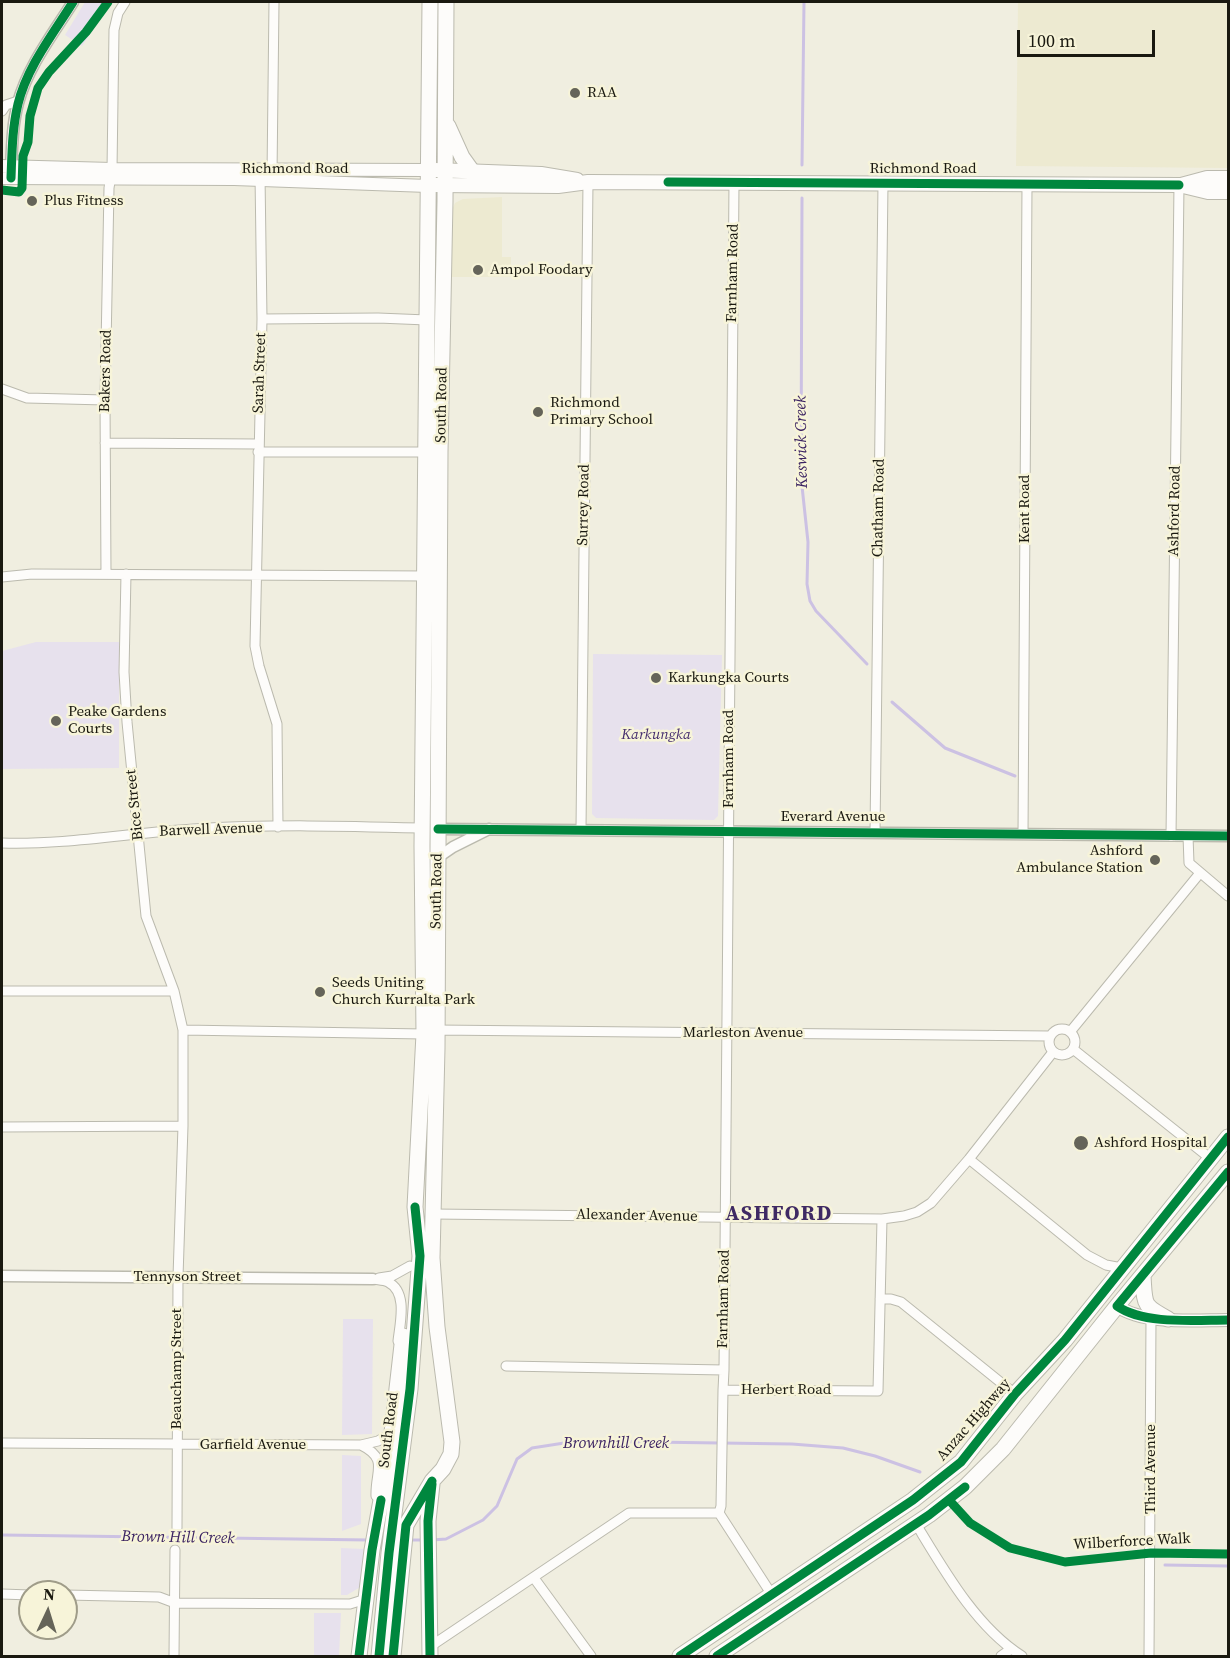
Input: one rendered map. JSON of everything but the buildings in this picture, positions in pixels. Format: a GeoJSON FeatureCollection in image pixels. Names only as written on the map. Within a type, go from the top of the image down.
{"type":"FeatureCollection","features":[{"type":"Feature","properties":{"kind":"highway","name":"South Road"},"geometry":{"type":"LineString","coordinates":[[430,2],[427,321],[433,452]]}},
{"type":"Feature","properties":{"kind":"highway","name":"South Road"},"geometry":{"type":"LineString","coordinates":[[393,1656],[396,1554],[392,1523],[410,1389],[420,1256],[415,1207],[430,1032],[438,828],[433,452],[445,177],[446,2]]}},
{"type":"Feature","properties":{"kind":"highway"},"geometry":{"type":"LineString","coordinates":[[446,121],[462,157],[472,171]]}},
{"type":"Feature","properties":{"kind":"highway","name":"South Road"},"geometry":{"type":"LineString","coordinates":[[392,1523],[443,1468],[451,1454],[452,1442],[437,1327],[432,1258],[436,1132],[422,828],[433,576]]}},
{"type":"Feature","properties":{"kind":"highway"},"geometry":{"type":"LineString","coordinates":[[422,828],[438,828]]}},
{"type":"Feature","properties":{"kind":"highway","name":"Anzac Highway"},"geometry":{"type":"LineString","coordinates":[[680,1656],[913,1500],[961,1462],[1015,1394],[1065,1340],[1228,1137]]}},
{"type":"Feature","properties":{"kind":"highway"},"geometry":{"type":"LineString","coordinates":[[717,1656],[916,1524],[964,1487],[1003,1449],[1228,1172]]}},
{"type":"Feature","properties":{"kind":"highway"},"geometry":{"type":"LineString","coordinates":[[359,1656],[372,1550],[392,1523],[392,1433],[400,1376],[415,1207]]}},
{"type":"Feature","properties":{"kind":"highway"},"geometry":{"type":"LineString","coordinates":[[1169,1212],[1185,1225]]}},
{"type":"Feature","properties":{"kind":"highway"},"geometry":{"type":"LineString","coordinates":[[1117,1306],[1114,1299],[1115,1287],[1125,1265]]}},
{"type":"Feature","properties":{"kind":"highway"},"geometry":{"type":"LineString","coordinates":[[1143,1276],[1146,1304],[1150,1309],[1168,1319]]}},
{"type":"Feature","properties":{"kind":"highway"},"geometry":{"type":"LineString","coordinates":[[1065,1340],[1092,1317],[1117,1306]]}},
{"type":"Feature","properties":{"kind":"highway"},"geometry":{"type":"LineString","coordinates":[[997,1418],[1002,1426],[1008,1429],[1025,1421]]}},
{"type":"Feature","properties":{"kind":"highway"},"geometry":{"type":"LineString","coordinates":[[970,1451],[992,1438],[1001,1442],[1003,1449]]}},
{"type":"Feature","properties":{"kind":"highway"},"geometry":{"type":"LineString","coordinates":[[430,1651],[428,1521],[432,1481]]}},
{"type":"Feature","properties":{"kind":"highway","name":"South Road"},"geometry":{"type":"LineString","coordinates":[[379,1656],[396,1554]]}},
{"type":"Feature","properties":{"kind":"highway"},"geometry":{"type":"LineString","coordinates":[[725,1627],[737,1644]]}},
{"type":"Feature","properties":{"kind":"main road","name":"Richmond Road"},"geometry":{"type":"LineString","coordinates":[[445,177],[472,171],[541,174],[588,182]]}},
{"type":"Feature","properties":{"kind":"main road","name":"Richmond Road"},"geometry":{"type":"LineString","coordinates":[[6,172],[445,177],[558,186],[588,182],[1179,185],[1208,192],[1228,192]]}},
{"type":"Feature","properties":{"kind":"main road","name":"Richmond Road"},"geometry":{"type":"LineString","coordinates":[[1179,185],[1206,178],[1228,178]]}},
{"type":"Feature","properties":{"kind":"main road"},"geometry":{"type":"LineString","coordinates":[[1117,1306],[1125,1312],[1151,1318],[1228,1320]]}},
{"type":"Feature","properties":{"kind":"street"},"geometry":{"type":"LineString","coordinates":[[6,172],[18,101],[31,69],[73,2]]}},
{"type":"Feature","properties":{"kind":"street","name":"Bakers Road"},"geometry":{"type":"LineString","coordinates":[[106,574],[105,400],[110,173],[116,18],[125,2]]}},
{"type":"Feature","properties":{"kind":"street","name":"Sarah Street"},"geometry":{"type":"LineString","coordinates":[[274,2],[266,175],[255,646],[277,724],[278,827]]}},
{"type":"Feature","properties":{"kind":"street"},"geometry":{"type":"LineString","coordinates":[[2,111],[6,105],[18,101]]}},
{"type":"Feature","properties":{"kind":"street","name":"Surrey Road"},"geometry":{"type":"LineString","coordinates":[[581,829],[588,182]]}},
{"type":"Feature","properties":{"kind":"street","name":"Farnham Road"},"geometry":{"type":"LineString","coordinates":[[724,1370],[734,183]]}},
{"type":"Feature","properties":{"kind":"street","name":"Chatham Road"},"geometry":{"type":"LineString","coordinates":[[875,832],[883,184]]}},
{"type":"Feature","properties":{"kind":"street","name":"Kent Road"},"geometry":{"type":"LineString","coordinates":[[1023,834],[1027,185]]}},
{"type":"Feature","properties":{"kind":"street","name":"Ashford Road"},"geometry":{"type":"LineString","coordinates":[[1171,836],[1179,185]]}},
{"type":"Feature","properties":{"kind":"street"},"geometry":{"type":"LineString","coordinates":[[262,319],[378,318],[427,321]]}},
{"type":"Feature","properties":{"kind":"street"},"geometry":{"type":"LineString","coordinates":[[2,389],[27,398],[105,400]]}},
{"type":"Feature","properties":{"kind":"street"},"geometry":{"type":"LineString","coordinates":[[105,443],[433,452]]}},
{"type":"Feature","properties":{"kind":"street"},"geometry":{"type":"LineString","coordinates":[[2,577],[32,574],[433,576]]}},
{"type":"Feature","properties":{"kind":"street","name":"Bice Street"},"geometry":{"type":"LineString","coordinates":[[126,574],[124,672],[146,916],[174,992],[183,1030]]}},
{"type":"Feature","properties":{"kind":"street","name":"Barwell Avenue"},"geometry":{"type":"LineString","coordinates":[[2,843],[63,843],[195,828],[422,828]]}},
{"type":"Feature","properties":{"kind":"street","name":"Everard Avenue"},"geometry":{"type":"LineString","coordinates":[[438,828],[1228,836]]}},
{"type":"Feature","properties":{"kind":"street"},"geometry":{"type":"LineString","coordinates":[[437,858],[453,847],[492,828]]}},
{"type":"Feature","properties":{"kind":"street"},"geometry":{"type":"LineString","coordinates":[[1188,836],[1189,863],[1228,896]]}},
{"type":"Feature","properties":{"kind":"street"},"geometry":{"type":"LineString","coordinates":[[1070,1032],[1200,873]]}},
{"type":"Feature","properties":{"kind":"street"},"geometry":{"type":"LineString","coordinates":[[2,991],[174,992]]}},
{"type":"Feature","properties":{"kind":"street"},"geometry":{"type":"LineString","coordinates":[[1059,1029],[1070,1032],[1075,1038],[1073,1049],[1066,1054],[1053,1052],[1050,1047],[1050,1036],[1059,1029]]}},
{"type":"Feature","properties":{"kind":"street","name":"Marleston Avenue"},"geometry":{"type":"LineString","coordinates":[[183,1030],[1050,1036]]}},
{"type":"Feature","properties":{"kind":"street","name":"Beauchamp Street"},"geometry":{"type":"LineString","coordinates":[[177,1528],[178,1277],[183,1126],[183,1030]]}},
{"type":"Feature","properties":{"kind":"street"},"geometry":{"type":"LineString","coordinates":[[1073,1049],[1211,1159]]}},
{"type":"Feature","properties":{"kind":"street","name":"Alexander Avenue"},"geometry":{"type":"LineString","coordinates":[[433,1214],[882,1219],[904,1216],[917,1212],[931,1203],[969,1159],[1053,1052]]}},
{"type":"Feature","properties":{"kind":"street"},"geometry":{"type":"LineString","coordinates":[[2,1127],[183,1126]]}},
{"type":"Feature","properties":{"kind":"street"},"geometry":{"type":"LineString","coordinates":[[969,1159],[1087,1255],[1106,1265],[1125,1265]]}},
{"type":"Feature","properties":{"kind":"street","name":"Herbert Road"},"geometry":{"type":"LineString","coordinates":[[506,1366],[724,1370],[723,1390],[878,1390],[882,1219]]}},
{"type":"Feature","properties":{"kind":"street","name":"Tennyson Street"},"geometry":{"type":"LineString","coordinates":[[2,1276],[373,1279],[392,1276],[410,1266]]}},
{"type":"Feature","properties":{"kind":"street","name":"Tennyson Street"},"geometry":{"type":"LineString","coordinates":[[373,1279],[387,1282],[399,1293],[402,1310],[397,1351],[400,1376]]}},
{"type":"Feature","properties":{"kind":"street"},"geometry":{"type":"LineString","coordinates":[[880,1299],[901,1302],[1015,1394]]}},
{"type":"Feature","properties":{"kind":"street","name":"Third Avenue"},"geometry":{"type":"LineString","coordinates":[[1149,1656],[1151,1318]]}},
{"type":"Feature","properties":{"kind":"street"},"geometry":{"type":"LineString","coordinates":[[723,1390],[719,1513],[772,1595]]}},
{"type":"Feature","properties":{"kind":"street","name":"Garfield Avenue"},"geometry":{"type":"LineString","coordinates":[[2,1443],[361,1445],[378,1441],[392,1433]]}},
{"type":"Feature","properties":{"kind":"street"},"geometry":{"type":"LineString","coordinates":[[361,1445],[374,1452],[379,1461],[376,1483],[392,1523]]}},
{"type":"Feature","properties":{"kind":"street"},"geometry":{"type":"LineString","coordinates":[[430,1651],[630,1513],[719,1513]]}},
{"type":"Feature","properties":{"kind":"street"},"geometry":{"type":"LineString","coordinates":[[916,1524],[964,1601],[1011,1649],[1022,1656]]}},
{"type":"Feature","properties":{"kind":"street"},"geometry":{"type":"LineString","coordinates":[[174,1656],[175,1550]]}},
{"type":"Feature","properties":{"kind":"street"},"geometry":{"type":"LineString","coordinates":[[534,1578],[591,1656]]}},
{"type":"Feature","properties":{"kind":"street"},"geometry":{"type":"LineString","coordinates":[[2,1594],[18,1595]]}},
{"type":"Feature","properties":{"kind":"street"},"geometry":{"type":"LineString","coordinates":[[78,1595],[159,1597],[175,1603],[350,1604],[366,1599]]}},
{"type":"Feature","properties":{"kind":"street"},"geometry":{"type":"LineString","coordinates":[[1001,1656],[1011,1649]]}},
{"type":"Feature","properties":{"kind":"shaded area"},"geometry":{"type":"Polygon","coordinates":[[[1018,2],[1228,2],[1228,168],[1016,166],[1018,2]]]}},
{"type":"Feature","properties":{"kind":"shaded area"},"geometry":{"type":"Polygon","coordinates":[[[502,197],[502,257],[511,257],[511,277],[449,277],[451,212],[455,203],[463,199],[502,197]]]}},
{"type":"Feature","properties":{"kind":"green space"},"geometry":{"type":"Polygon","coordinates":[[[85,2],[112,2],[82,46],[65,35],[85,2]]]}},
{"type":"Feature","properties":{"kind":"green space","name":"Peake Gardens Courts"},"geometry":{"type":"Polygon","coordinates":[[[36,642],[119,642],[119,768],[2,769],[2,651],[36,642]]]}},
{"type":"Feature","properties":{"kind":"green space","name":"Karkungka"},"geometry":{"type":"Polygon","coordinates":[[[593,654],[722,655],[718,816],[714,820],[596,818],[592,814],[593,654]]]}},
{"type":"Feature","properties":{"kind":"green space"},"geometry":{"type":"Polygon","coordinates":[[[343,1319],[373,1319],[372,1434],[342,1435],[343,1319]]]}},
{"type":"Feature","properties":{"kind":"green space"},"geometry":{"type":"Polygon","coordinates":[[[342,1455],[361,1456],[361,1524],[342,1531],[342,1455]]]}},
{"type":"Feature","properties":{"kind":"green space"},"geometry":{"type":"Polygon","coordinates":[[[341,1548],[364,1549],[362,1586],[347,1595],[341,1595],[341,1548]]]}},
{"type":"Feature","properties":{"kind":"green space"},"geometry":{"type":"Polygon","coordinates":[[[314,1613],[341,1613],[339,1656],[314,1656],[314,1613]]]}},
{"type":"Feature","properties":{"kind":"waterway","name":"Keswick Creek"},"geometry":{"type":"LineString","coordinates":[[802,165],[804,2]]}},
{"type":"Feature","properties":{"kind":"waterway","name":"Keswick Creek"},"geometry":{"type":"LineString","coordinates":[[802,198],[801,477],[808,542],[807,584],[810,601],[816,611],[867,664]]}},
{"type":"Feature","properties":{"kind":"waterway","name":"Keswick Creek"},"geometry":{"type":"LineString","coordinates":[[892,702],[945,748],[1015,776]]}},
{"type":"Feature","properties":{"kind":"waterway","name":"Brownhill Creek"},"geometry":{"type":"LineString","coordinates":[[432,1540],[446,1539],[483,1520],[497,1506],[517,1459],[532,1448],[577,1441],[792,1444],[843,1448],[875,1456],[920,1472]]}},
{"type":"Feature","properties":{"kind":"waterway","name":"Brown Hill Creek"},"geometry":{"type":"LineString","coordinates":[[2,1535],[369,1540]]}},
{"type":"Feature","properties":{"kind":"waterway","name":"Brownhill Creek"},"geometry":{"type":"LineString","coordinates":[[408,1540],[423,1540]]}},
{"type":"Feature","properties":{"kind":"waterway","name":"Brownhill Creek"},"geometry":{"type":"LineString","coordinates":[[1165,1565],[1228,1566]]}},
{"type":"Feature","properties":{"kind":"cycle path"},"geometry":{"type":"LineString","coordinates":[[11,178],[15,123],[22,90],[41,51],[73,2]]}},
{"type":"Feature","properties":{"kind":"cycle path"},"geometry":{"type":"LineString","coordinates":[[2,190],[19,192],[22,188],[23,156],[28,142],[30,116],[38,88],[49,72],[86,32],[108,2]]}},
{"type":"Feature","properties":{"kind":"cycle path"},"geometry":{"type":"LineString","coordinates":[[668,182],[1179,185]]}},
{"type":"Feature","properties":{"kind":"cycle path"},"geometry":{"type":"LineString","coordinates":[[438,829],[1228,836]]}},
{"type":"Feature","properties":{"kind":"cycle path"},"geometry":{"type":"LineString","coordinates":[[680,1656],[913,1500],[961,1462],[1015,1394],[1065,1340],[1228,1137]]}},
{"type":"Feature","properties":{"kind":"cycle path"},"geometry":{"type":"LineString","coordinates":[[1228,1172],[1117,1306],[1128,1312],[1156,1319],[1228,1320]]}},
{"type":"Feature","properties":{"kind":"cycle path"},"geometry":{"type":"LineString","coordinates":[[379,1656],[389,1553],[410,1389],[420,1256],[415,1207]]}},
{"type":"Feature","properties":{"kind":"cycle path"},"geometry":{"type":"LineString","coordinates":[[393,1656],[406,1525],[432,1481]]}},
{"type":"Feature","properties":{"kind":"cycle path"},"geometry":{"type":"LineString","coordinates":[[430,1656],[428,1521],[432,1484]]}},
{"type":"Feature","properties":{"kind":"cycle path"},"geometry":{"type":"LineString","coordinates":[[717,1656],[929,1515],[965,1487]]}},
{"type":"Feature","properties":{"kind":"cycle path"},"geometry":{"type":"LineString","coordinates":[[359,1656],[372,1550],[381,1500]]}},
{"type":"Feature","properties":{"kind":"cycle path","name":"Wilberforce Walk"},"geometry":{"type":"LineString","coordinates":[[949,1500],[970,1523],[1010,1548],[1065,1562],[1151,1553],[1228,1554]]}},
{"type":"Feature","properties":{"kind":"place","name":"RAA"},"geometry":{"type":"Point","coordinates":[575,93]}},
{"type":"Feature","properties":{"kind":"place","name":"Plus Fitness"},"geometry":{"type":"Point","coordinates":[32,201]}},
{"type":"Feature","properties":{"kind":"place","name":"Ampol Foodary"},"geometry":{"type":"Point","coordinates":[478,270]}},
{"type":"Feature","properties":{"kind":"place","name":"Richmond Primary School"},"geometry":{"type":"Point","coordinates":[538,412]}},
{"type":"Feature","properties":{"kind":"place","name":"Karkungka Courts"},"geometry":{"type":"Point","coordinates":[656,678]}},
{"type":"Feature","properties":{"kind":"place","name":"Peake Gardens Courts"},"geometry":{"type":"Point","coordinates":[56,721]}},
{"type":"Feature","properties":{"kind":"place","name":"Ashford Ambulance Station"},"geometry":{"type":"Point","coordinates":[1155,860]}},
{"type":"Feature","properties":{"kind":"place","name":"Seeds Uniting Church Kurralta Park"},"geometry":{"type":"Point","coordinates":[320,992]}},
{"type":"Feature","properties":{"kind":"place","name":"Ashford Hospital"},"geometry":{"type":"Point","coordinates":[1081,1143]}},
{"type":"Feature","properties":{"kind":"district","name":"ASHFORD"},"geometry":{"type":"Point","coordinates":[779,1215]}}]}
